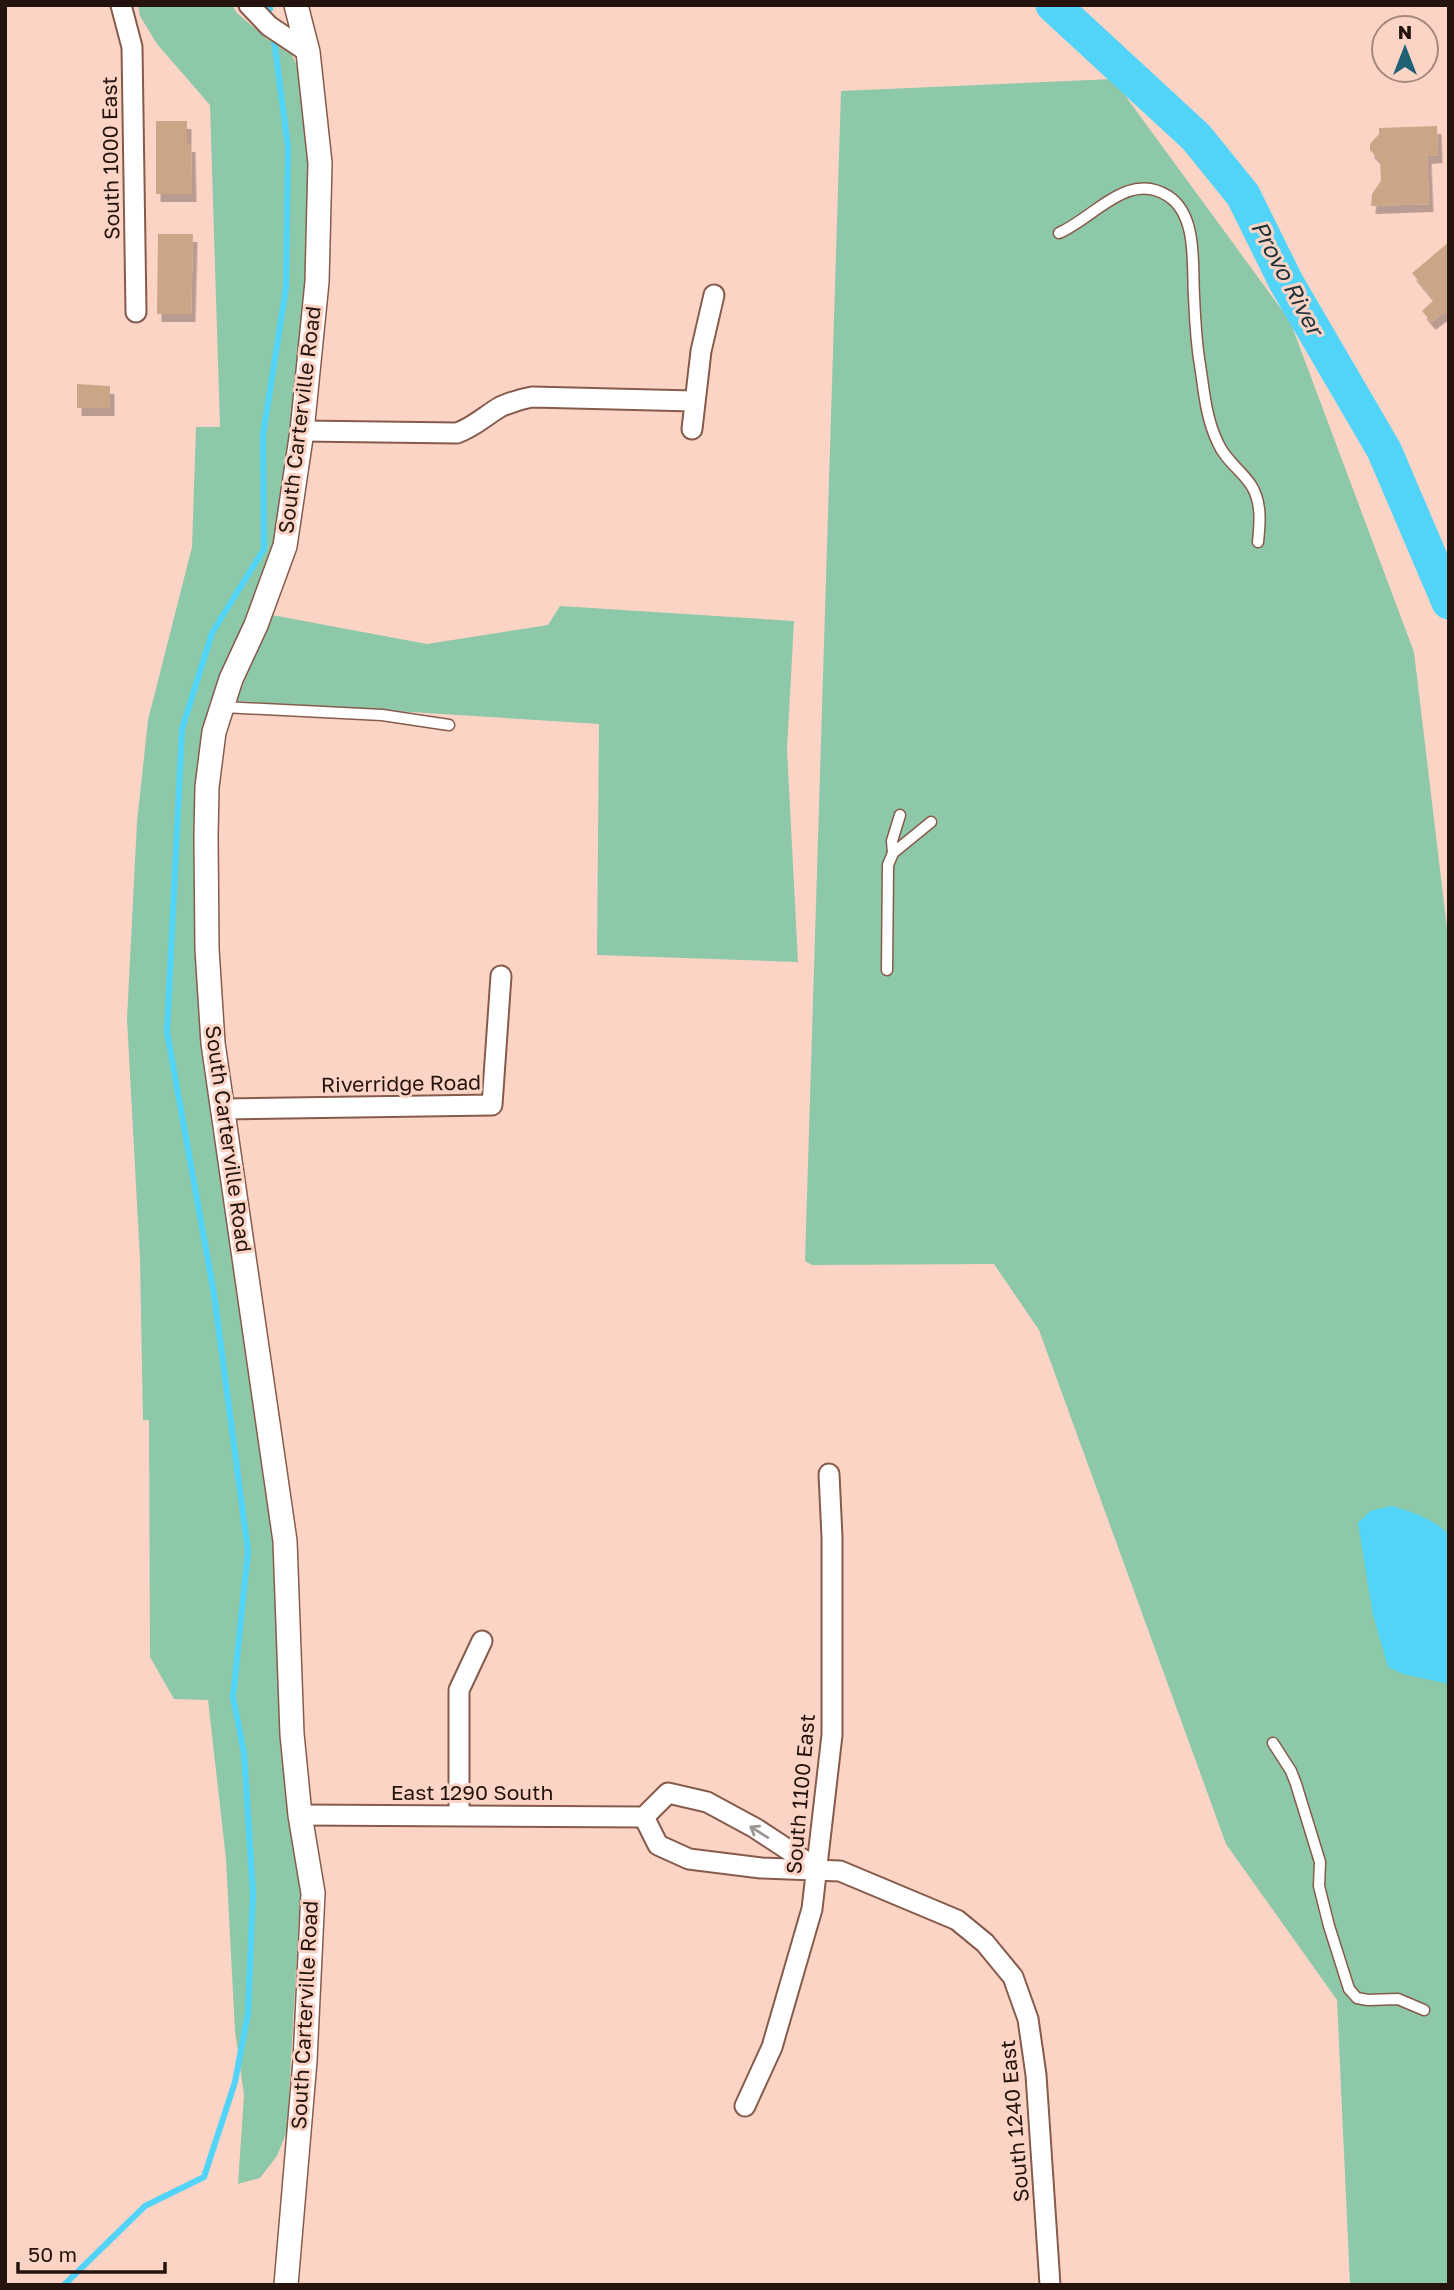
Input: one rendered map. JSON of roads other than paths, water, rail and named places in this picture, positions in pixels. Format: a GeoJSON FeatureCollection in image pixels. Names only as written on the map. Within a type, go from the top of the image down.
{"type":"FeatureCollection","features":[{"type":"Feature","properties":{"kind":"street","name":"South 1000 East"},"geometry":{"type":"LineString","coordinates":[[121,5],[132,47],[136,312]]}},
{"type":"Feature","properties":{"kind":"street"},"geometry":{"type":"LineString","coordinates":[[249,5],[269,26],[308,52]]}},
{"type":"Feature","properties":{"kind":"street","name":"South Carterville Road"},"geometry":{"type":"LineString","coordinates":[[286,2285],[304,2061],[313,1893],[300,1815],[292,1734],[285,1541],[213,1043],[206,916],[207,787],[212,742],[222,707],[285,546],[302,431],[317,282],[320,163],[308,52],[297,5]]}},
{"type":"Feature","properties":{"kind":"street"},"geometry":{"type":"LineString","coordinates":[[692,429],[701,351],[714,295]]}},
{"type":"Feature","properties":{"kind":"street"},"geometry":{"type":"LineString","coordinates":[[302,431],[457,433],[470,429],[513,401],[532,397],[694,401]]}},
{"type":"Feature","properties":{"kind":"street","name":"Riverridge Road"},"geometry":{"type":"LineString","coordinates":[[224,1109],[492,1105],[501,976]]}},
{"type":"Feature","properties":{"kind":"street","name":"South 1100 East"},"geometry":{"type":"LineString","coordinates":[[745,2106],[772,2047],[813,1909],[832,1735],[832,1537],[829,1474]]}},
{"type":"Feature","properties":{"kind":"street"},"geometry":{"type":"LineString","coordinates":[[459,1815],[459,1690],[482,1642]]}},
{"type":"Feature","properties":{"kind":"street"},"geometry":{"type":"LineString","coordinates":[[668,1793],[707,1802],[755,1828],[817,1868],[761,1868],[689,1859],[658,1845],[644,1817],[668,1793]]}},
{"type":"Feature","properties":{"kind":"street","name":"East 1290 South"},"geometry":{"type":"LineString","coordinates":[[300,1815],[644,1817]]}},
{"type":"Feature","properties":{"kind":"street","name":"South 1240 East"},"geometry":{"type":"LineString","coordinates":[[817,1868],[840,1871],[957,1920],[985,1943],[1013,1977],[1028,2019],[1037,2075],[1050,2285]]}},
{"type":"Feature","properties":{"kind":"lane"},"geometry":{"type":"LineString","coordinates":[[1059,233],[1081,222],[1123,192],[1136,187],[1169,196],[1177,205],[1191,234],[1197,351],[1210,422],[1222,452],[1252,486],[1259,505],[1258,542]]}},
{"type":"Feature","properties":{"kind":"lane"},"geometry":{"type":"LineString","coordinates":[[222,707],[382,715],[449,725]]}},
{"type":"Feature","properties":{"kind":"lane"},"geometry":{"type":"LineString","coordinates":[[887,970],[888,865],[892,853],[891,841],[900,815]]}},
{"type":"Feature","properties":{"kind":"lane"},"geometry":{"type":"LineString","coordinates":[[892,853],[931,822]]}},
{"type":"Feature","properties":{"kind":"lane"},"geometry":{"type":"LineString","coordinates":[[1273,1743],[1291,1771],[1320,1861],[1319,1886],[1349,1989],[1357,1998],[1398,1999],[1424,2010]]}},
{"type":"Feature","properties":{"kind":"water"},"geometry":{"type":"Polygon","coordinates":[[[1392,1506],[1430,1520],[1449,1535],[1449,1684],[1403,1674],[1388,1667],[1373,1615],[1358,1523],[1370,1511],[1392,1506]]]}},
{"type":"Feature","properties":{"kind":"waterway"},"geometry":{"type":"LineString","coordinates":[[269,5],[270,9]]}},
{"type":"Feature","properties":{"kind":"waterway","name":"Provo River"},"geometry":{"type":"LineString","coordinates":[[1053,5],[1196,137],[1243,195],[1286,282],[1384,450],[1449,602]]}},
{"type":"Feature","properties":{"kind":"waterway"},"geometry":{"type":"LineString","coordinates":[[64,2285],[145,2206],[204,2177],[235,2082],[248,2013],[253,1893],[244,1753],[233,1697],[248,1551],[214,1294],[167,1032],[182,729],[212,633],[264,549],[263,435],[286,288],[288,147],[274,40]]}}]}
